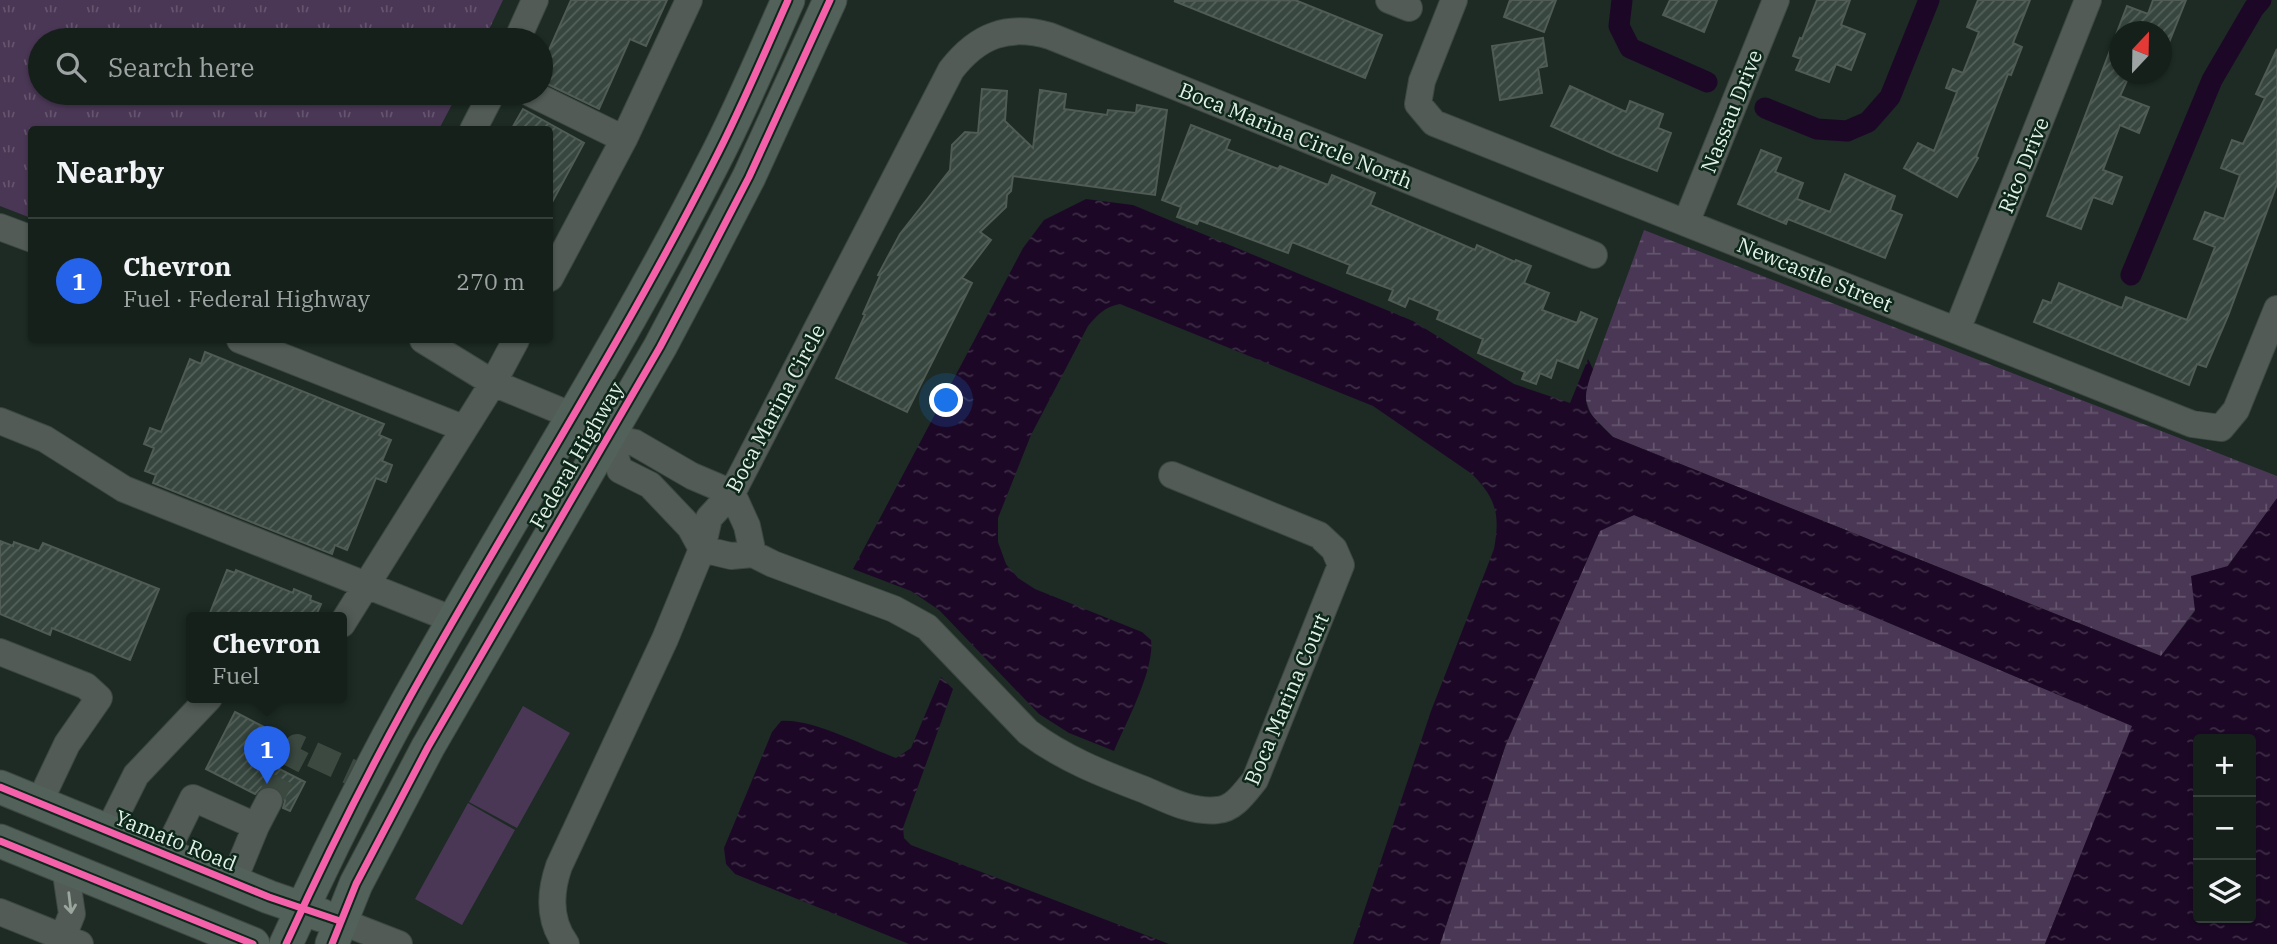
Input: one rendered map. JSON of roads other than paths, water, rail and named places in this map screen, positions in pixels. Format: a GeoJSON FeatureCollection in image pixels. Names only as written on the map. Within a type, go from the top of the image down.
{"type":"FeatureCollection","features":[{"type":"Feature","properties":{"kind":"main road","name":"Federal Highway"},"geometry":{"type":"LineString","coordinates":[[286,944],[366,779],[716,159],[788,0]]}},
{"type":"Feature","properties":{"kind":"main road","name":"Federal Highway"},"geometry":{"type":"LineString","coordinates":[[336,932],[356,884],[428,747],[666,335],[749,177],[830,0]]}},
{"type":"Feature","properties":{"kind":"main road","name":"Yamato Road"},"geometry":{"type":"LineString","coordinates":[[0,787],[302,908],[336,932]]}},
{"type":"Feature","properties":{"kind":"main road"},"geometry":{"type":"LineString","coordinates":[[0,841],[253,944]]}},
{"type":"Feature","properties":{"kind":"street"},"geometry":{"type":"LineString","coordinates":[[522,28],[535,0]]}},
{"type":"Feature","properties":{"kind":"street"},"geometry":{"type":"LineString","coordinates":[[553,272],[624,139],[689,0]]}},
{"type":"Feature","properties":{"kind":"street","name":"Newcastle Street"},"geometry":{"type":"LineString","coordinates":[[1454,0],[1422,81],[1418,104],[1434,123],[2192,424],[2221,428],[2236,410],[2277,309]]}},
{"type":"Feature","properties":{"kind":"street","name":"Nassau Drive"},"geometry":{"type":"LineString","coordinates":[[1686,223],[1776,0]]}},
{"type":"Feature","properties":{"kind":"street","name":"Rico Drive"},"geometry":{"type":"LineString","coordinates":[[1957,330],[2088,0]]}},
{"type":"Feature","properties":{"kind":"street","name":"Boca Marina Circle North"},"geometry":{"type":"LineString","coordinates":[[995,34],[1032,31],[1050,36],[1594,256]]}},
{"type":"Feature","properties":{"kind":"street","name":"Boca Marina Circle"},"geometry":{"type":"LineString","coordinates":[[560,933],[552,903],[553,884],[559,866],[665,639],[702,549],[709,518],[732,493],[951,70],[963,55],[995,34]]}},
{"type":"Feature","properties":{"kind":"street"},"geometry":{"type":"LineString","coordinates":[[553,104],[624,139]]}},
{"type":"Feature","properties":{"kind":"street"},"geometry":{"type":"LineString","coordinates":[[475,126],[486,105]]}},
{"type":"Feature","properties":{"kind":"street"},"geometry":{"type":"LineString","coordinates":[[0,227],[28,238]]}},
{"type":"Feature","properties":{"kind":"street"},"geometry":{"type":"LineString","coordinates":[[248,343],[463,429]]}},
{"type":"Feature","properties":{"kind":"street"},"geometry":{"type":"LineString","coordinates":[[428,343],[493,383],[573,416],[608,437],[635,443],[692,476],[732,493],[747,526],[753,554]]}},
{"type":"Feature","properties":{"kind":"street"},"geometry":{"type":"LineString","coordinates":[[347,616],[493,383],[514,343]]}},
{"type":"Feature","properties":{"kind":"street"},"geometry":{"type":"LineString","coordinates":[[0,421],[45,439],[124,489],[367,583],[454,620]]}},
{"type":"Feature","properties":{"kind":"street"},"geometry":{"type":"LineString","coordinates":[[608,437],[620,470],[650,485],[690,527],[702,549]]}},
{"type":"Feature","properties":{"kind":"street","name":"Boca Marina Court"},"geometry":{"type":"LineString","coordinates":[[702,549],[731,556],[753,554],[894,609],[927,627],[1028,732],[1044,744],[1080,765],[1192,809],[1220,810],[1239,800],[1255,780],[1341,565],[1334,549],[1319,535],[1172,475]]}},
{"type":"Feature","properties":{"kind":"street"},"geometry":{"type":"LineString","coordinates":[[0,652],[86,686],[99,698],[68,744],[39,803]]}},
{"type":"Feature","properties":{"kind":"street"},"geometry":{"type":"LineString","coordinates":[[108,831],[136,775],[204,703]]}},
{"type":"Feature","properties":{"kind":"street"},"geometry":{"type":"LineString","coordinates":[[165,855],[193,798],[256,826]]}},
{"type":"Feature","properties":{"kind":"street"},"geometry":{"type":"LineString","coordinates":[[233,882],[269,801]]}},
{"type":"Feature","properties":{"kind":"street"},"geometry":{"type":"LineString","coordinates":[[0,912],[68,942],[72,914],[65,867]]}},
{"type":"Feature","properties":{"kind":"street"},"geometry":{"type":"LineString","coordinates":[[336,932],[399,944]]}},
{"type":"Feature","properties":{"kind":"water"},"geometry":{"type":"Polygon","coordinates":[[[1086,199],[1133,205],[1413,321],[1514,384],[1570,403],[1588,359],[1593,369],[1586,392],[1588,407],[1591,414],[1613,437],[2161,656],[2195,611],[2191,576],[2228,566],[2277,498],[2277,944],[2045,944],[2132,726],[1634,515],[1600,531],[1506,744],[1440,944],[1353,944],[1431,711],[1494,549],[1497,527],[1492,500],[1472,474],[1373,406],[1120,304],[1110,307],[1088,326],[1031,435],[998,518],[998,542],[1006,564],[1018,578],[1035,589],[1142,632],[1151,640],[1149,666],[1114,751],[1069,733],[1039,714],[939,610],[911,591],[853,569],[1023,248],[1044,220],[1086,199]]]}},
{"type":"Feature","properties":{"kind":"water"},"geometry":{"type":"Polygon","coordinates":[[[941,677],[953,689],[903,828],[904,838],[911,845],[1169,944],[909,944],[735,874],[726,864],[724,848],[772,732],[781,721],[794,721],[823,728],[896,758],[911,748],[941,677]]]}},
{"type":"Feature","properties":{"kind":"waterway"},"geometry":{"type":"LineString","coordinates":[[1622,0],[1619,26],[1630,48],[1707,82]]}},
{"type":"Feature","properties":{"kind":"waterway"},"geometry":{"type":"LineString","coordinates":[[1765,108],[1817,129],[1847,131],[1868,122],[1890,97],[1929,0]]}},
{"type":"Feature","properties":{"kind":"waterway"},"geometry":{"type":"LineString","coordinates":[[2131,275],[2212,80],[2261,0]]}},
{"type":"Feature","properties":{"kind":"tunnel"},"geometry":{"type":"LineString","coordinates":[[269,801],[297,747],[366,779]]}},
{"type":"Feature","properties":{"kind":"place","name":"Chevron"},"geometry":{"type":"Point","coordinates":[267,784]}}]}
